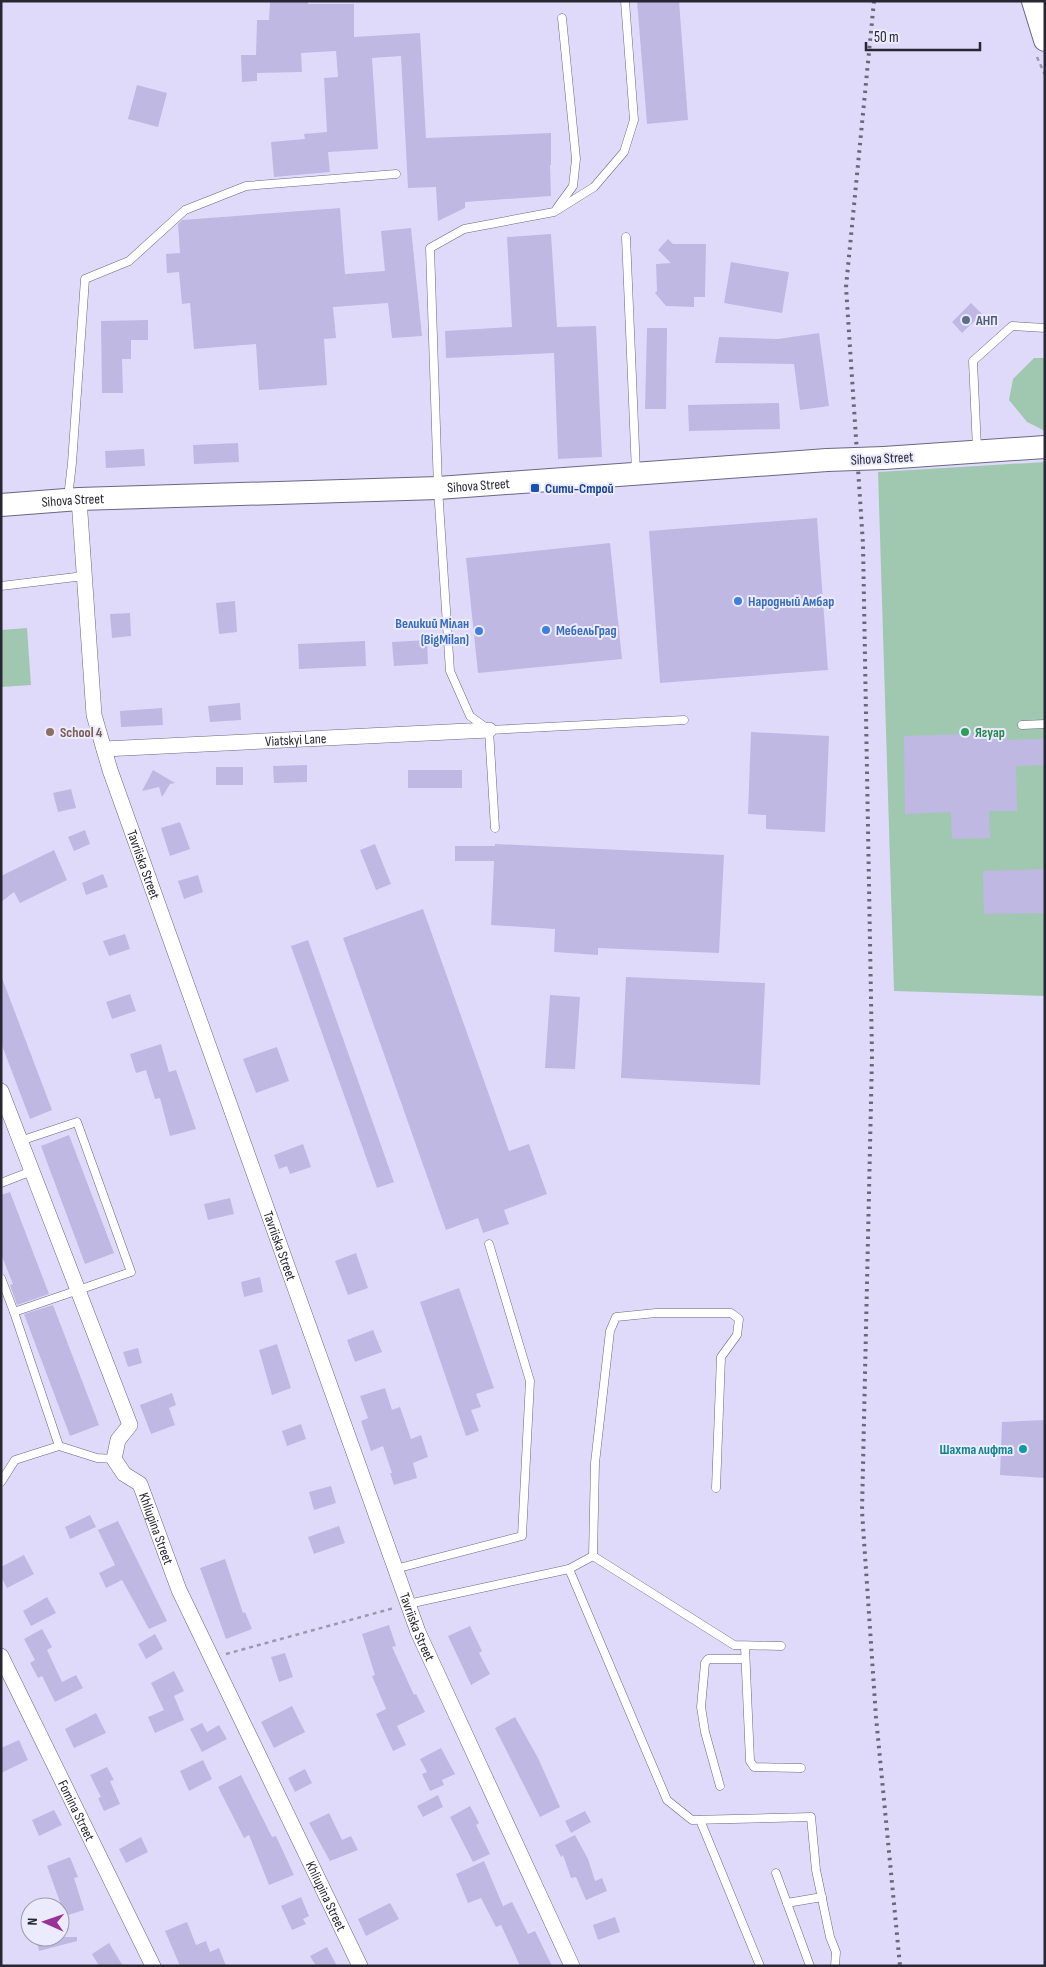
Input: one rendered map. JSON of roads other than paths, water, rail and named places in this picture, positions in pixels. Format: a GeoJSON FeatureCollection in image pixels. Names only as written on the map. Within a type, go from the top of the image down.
{"type":"FeatureCollection","features":[{"type":"Feature","properties":{"kind":"street"},"geometry":{"type":"LineString","coordinates":[[1033,1],[1045,40]]}},
{"type":"Feature","properties":{"kind":"street","name":"Sihova Street"},"geometry":{"type":"LineString","coordinates":[[1,505],[73,499],[438,488],[827,460],[1045,447]]}},
{"type":"Feature","properties":{"kind":"street","name":"Tavriiska Street"},"geometry":{"type":"LineString","coordinates":[[73,499],[84,576],[94,715],[104,750],[418,1632],[572,1966]]}},
{"type":"Feature","properties":{"kind":"street","name":"Viatskyi Lane"},"geometry":{"type":"LineString","coordinates":[[104,750],[489,730]]}},
{"type":"Feature","properties":{"kind":"street"},"geometry":{"type":"LineString","coordinates":[[1,1091],[130,1425],[118,1440],[114,1460]]}},
{"type":"Feature","properties":{"kind":"street","name":"Khliupina Street"},"geometry":{"type":"LineString","coordinates":[[114,1460],[124,1474],[140,1484],[179,1590],[360,1966]]}},
{"type":"Feature","properties":{"kind":"street","name":"Fomina Street"},"geometry":{"type":"LineString","coordinates":[[1,1656],[153,1966]]}},
{"type":"Feature","properties":{"kind":"lane"},"geometry":{"type":"LineString","coordinates":[[625,1],[634,120],[624,152],[594,187],[554,212],[464,229],[430,248],[438,488],[450,671],[470,716],[489,730],[684,720]]}},
{"type":"Feature","properties":{"kind":"lane"},"geometry":{"type":"LineString","coordinates":[[554,212],[573,186],[576,159],[562,18]]}},
{"type":"Feature","properties":{"kind":"lane"},"geometry":{"type":"LineString","coordinates":[[73,499],[72,464],[85,279],[129,261],[185,210],[246,186],[396,174]]}},
{"type":"Feature","properties":{"kind":"lane"},"geometry":{"type":"LineString","coordinates":[[626,237],[636,474]]}},
{"type":"Feature","properties":{"kind":"lane"},"geometry":{"type":"LineString","coordinates":[[978,452],[973,361],[1012,326],[1045,328]]}},
{"type":"Feature","properties":{"kind":"lane"},"geometry":{"type":"LineString","coordinates":[[1,586],[84,576]]}},
{"type":"Feature","properties":{"kind":"lane"},"geometry":{"type":"LineString","coordinates":[[1022,725],[1045,724]]}},
{"type":"Feature","properties":{"kind":"lane"},"geometry":{"type":"LineString","coordinates":[[489,730],[495,828]]}},
{"type":"Feature","properties":{"kind":"lane"},"geometry":{"type":"LineString","coordinates":[[14,1312],[131,1272],[77,1122],[20,1141]]}},
{"type":"Feature","properties":{"kind":"lane"},"geometry":{"type":"LineString","coordinates":[[1,1183],[32,1171]]}},
{"type":"Feature","properties":{"kind":"lane"},"geometry":{"type":"LineString","coordinates":[[395,1569],[522,1536],[530,1380],[489,1244]]}},
{"type":"Feature","properties":{"kind":"lane"},"geometry":{"type":"LineString","coordinates":[[1,1278],[59,1446]]}},
{"type":"Feature","properties":{"kind":"lane"},"geometry":{"type":"LineString","coordinates":[[593,1556],[595,1463],[610,1330],[616,1317],[656,1313],[731,1313],[738,1319],[737,1336],[721,1357],[716,1488]]}},
{"type":"Feature","properties":{"kind":"lane"},"geometry":{"type":"LineString","coordinates":[[1,1482],[15,1460],[59,1446],[97,1458],[114,1460]]}},
{"type":"Feature","properties":{"kind":"lane"},"geometry":{"type":"LineString","coordinates":[[408,1604],[569,1569],[593,1556]]}},
{"type":"Feature","properties":{"kind":"lane"},"geometry":{"type":"LineString","coordinates":[[593,1556],[734,1646],[781,1646]]}},
{"type":"Feature","properties":{"kind":"lane"},"geometry":{"type":"LineString","coordinates":[[569,1569],[667,1800],[692,1820],[811,1817],[816,1870],[830,1937],[836,1952],[835,1966]]}},
{"type":"Feature","properties":{"kind":"lane"},"geometry":{"type":"LineString","coordinates":[[745,1647],[750,1761],[754,1767],[801,1768]]}},
{"type":"Feature","properties":{"kind":"lane"},"geometry":{"type":"LineString","coordinates":[[720,1786],[705,1732],[701,1707],[706,1663],[708,1659],[746,1660]]}},
{"type":"Feature","properties":{"kind":"lane"},"geometry":{"type":"LineString","coordinates":[[700,1820],[760,1966]]}},
{"type":"Feature","properties":{"kind":"lane"},"geometry":{"type":"LineString","coordinates":[[776,1872],[810,1966]]}},
{"type":"Feature","properties":{"kind":"lane"},"geometry":{"type":"LineString","coordinates":[[787,1903],[822,1897]]}},
{"type":"Feature","properties":{"kind":"railway"},"geometry":{"type":"LineString","coordinates":[[874,1],[846,287],[863,544],[872,1056],[862,1511],[876,1717],[900,1966]]}},
{"type":"Feature","properties":{"kind":"place","name":"АНП"},"geometry":{"type":"Point","coordinates":[966,320]}},
{"type":"Feature","properties":{"kind":"place","name":"Сити-Строй"},"geometry":{"type":"Point","coordinates":[535,488]}},
{"type":"Feature","properties":{"kind":"place","name":"Народный Амбар"},"geometry":{"type":"Point","coordinates":[738,601]}},
{"type":"Feature","properties":{"kind":"place","name":"МебельГрад"},"geometry":{"type":"Point","coordinates":[546,630]}},
{"type":"Feature","properties":{"kind":"place","name":"Великий Мілан (BigMilan)"},"geometry":{"type":"Point","coordinates":[479,631]}},
{"type":"Feature","properties":{"kind":"place","name":"School 4"},"geometry":{"type":"Point","coordinates":[50,732]}},
{"type":"Feature","properties":{"kind":"place","name":"Ягуар"},"geometry":{"type":"Point","coordinates":[965,732]}},
{"type":"Feature","properties":{"kind":"place","name":"Шахта лифта"},"geometry":{"type":"Point","coordinates":[1023,1449]}}]}
